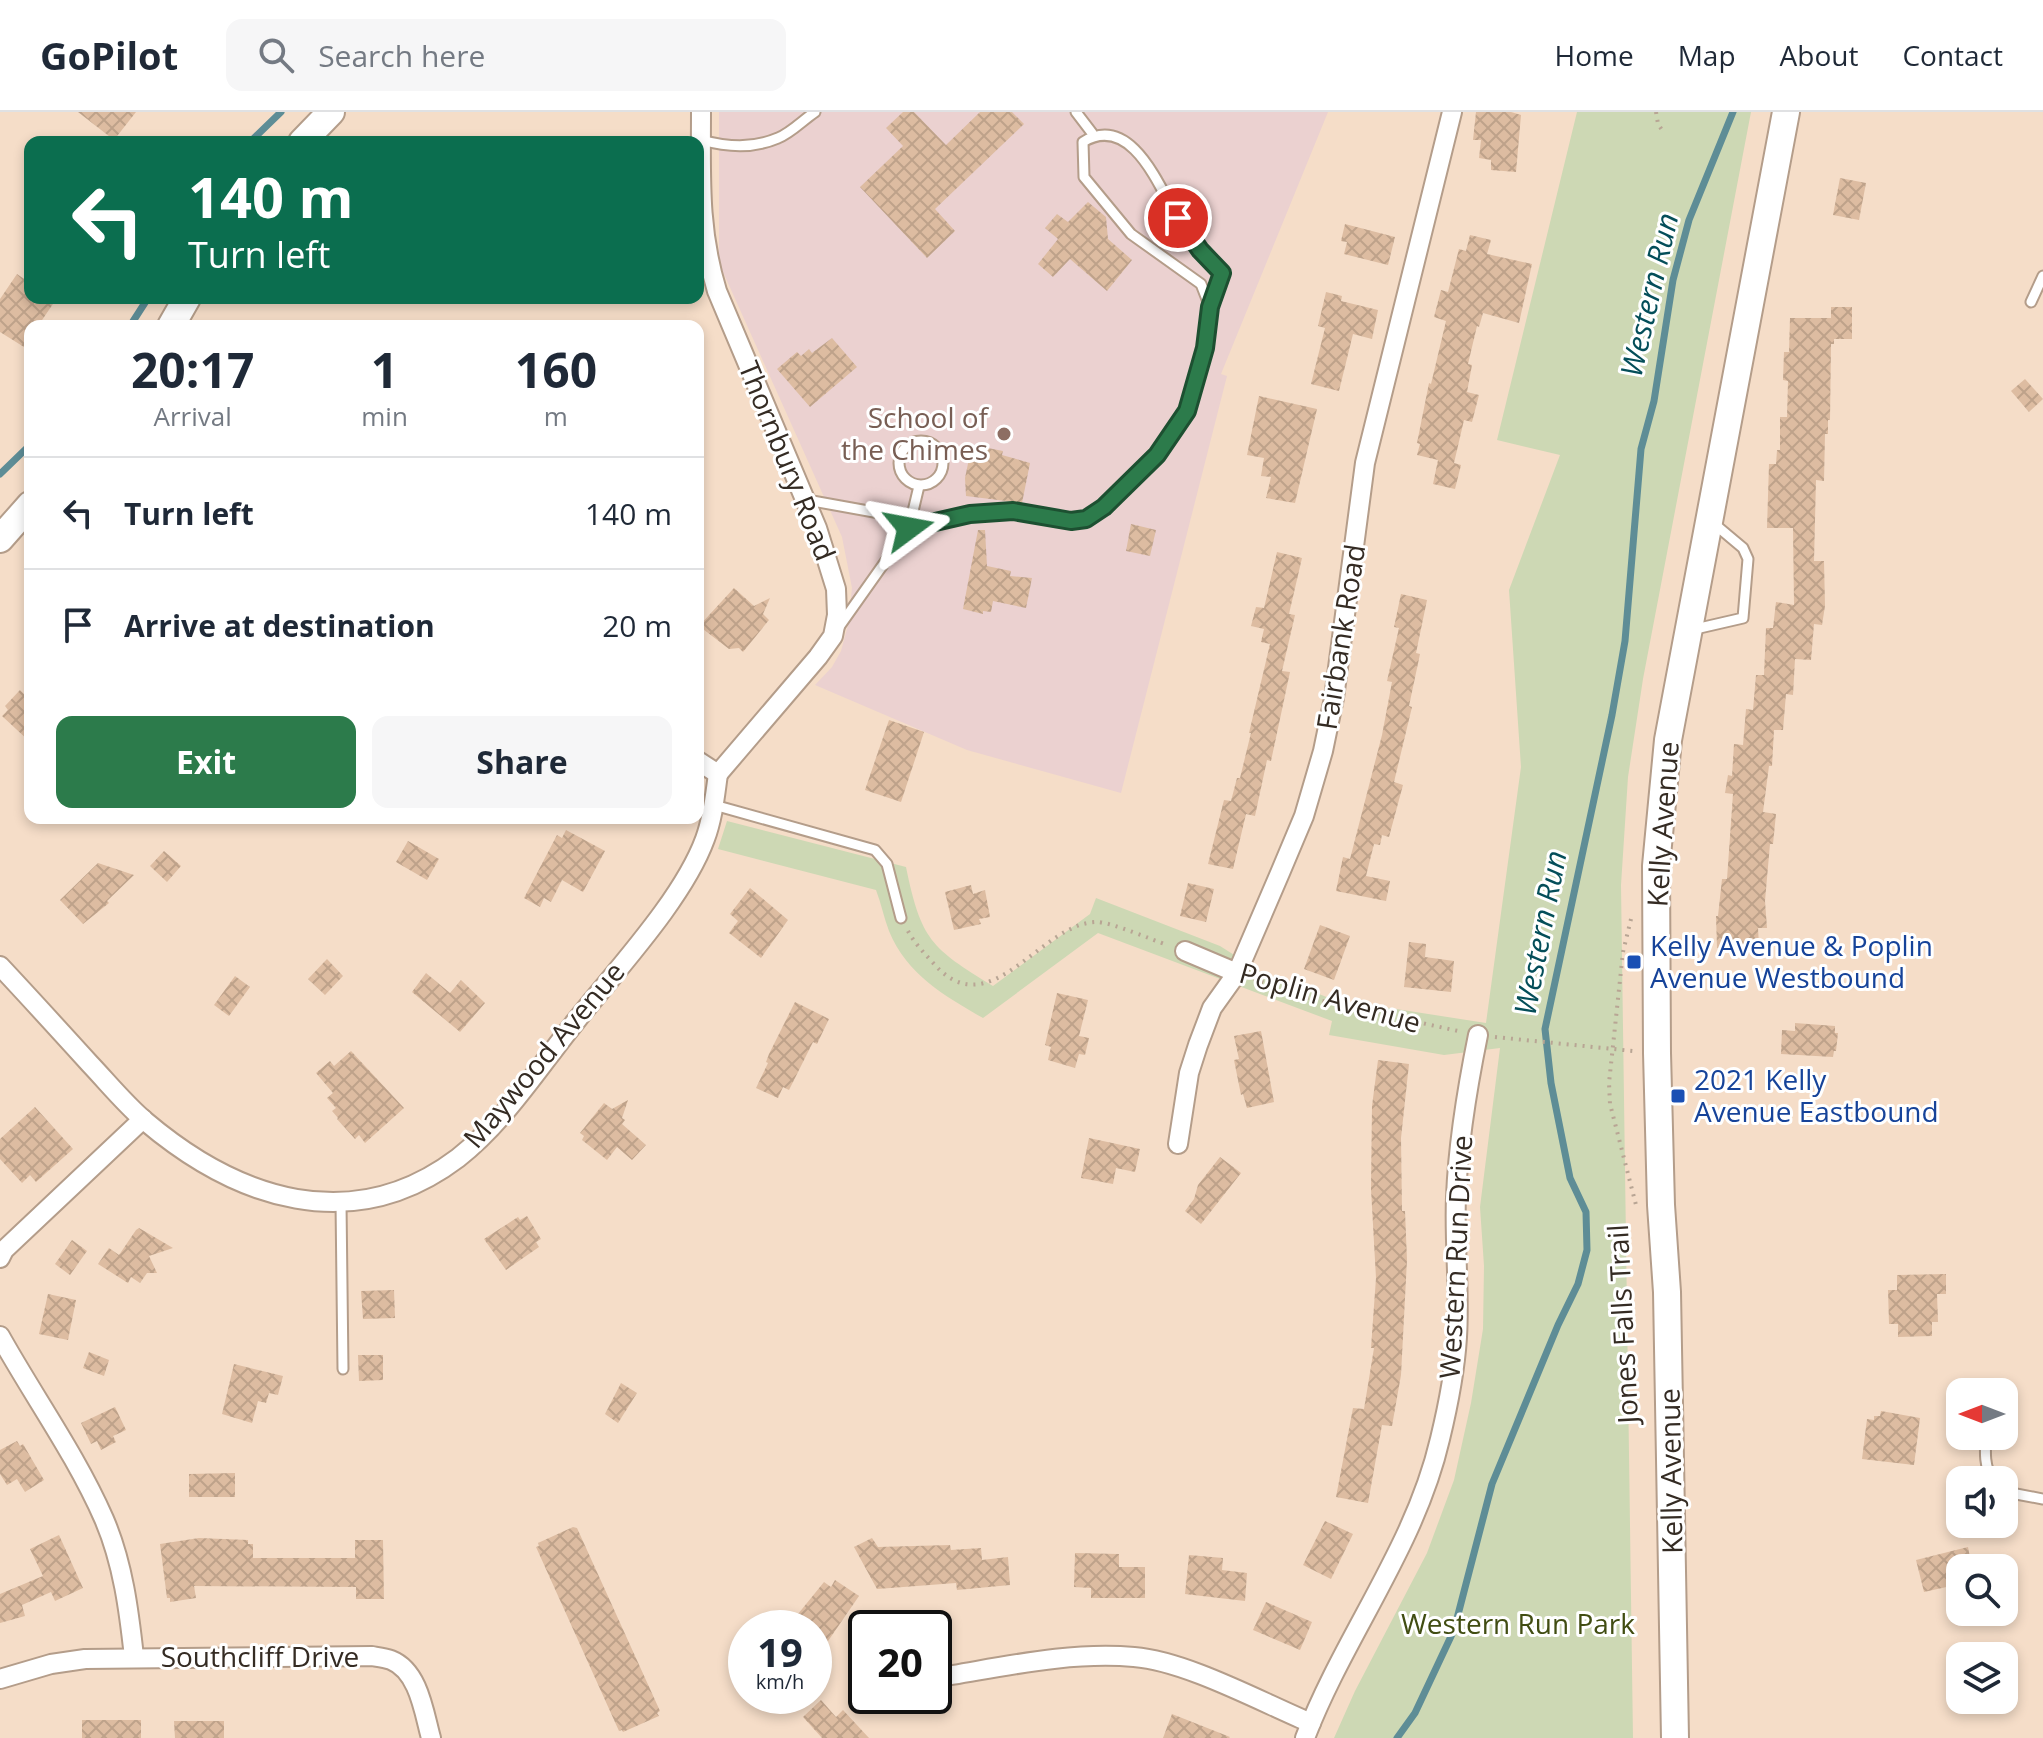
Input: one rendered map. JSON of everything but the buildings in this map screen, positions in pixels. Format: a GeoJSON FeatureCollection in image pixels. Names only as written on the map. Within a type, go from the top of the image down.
{"type":"FeatureCollection","features":[{"type":"Feature","properties":{"kind":"main road","name":"Kelly Avenue"},"geometry":{"type":"LineString","coordinates":[[1675,1738],[1667,1292],[1657,1053],[1656,866],[1668,740],[1786,112]]}},
{"type":"Feature","properties":{"kind":"main road"},"geometry":{"type":"LineString","coordinates":[[306,136],[322,115]]}},
{"type":"Feature","properties":{"kind":"main road"},"geometry":{"type":"LineString","coordinates":[[0,539],[24,512]]}},
{"type":"Feature","properties":{"kind":"street","name":"Thornbury Road"},"geometry":{"type":"LineString","coordinates":[[701,112],[701,136]]}},
{"type":"Feature","properties":{"kind":"street","name":"Fairbank Road"},"geometry":{"type":"LineString","coordinates":[[1178,1144],[1189,1073],[1198,1045],[1212,1008],[1237,973],[1304,816],[1323,751],[1334,698],[1365,463],[1452,112]]}},
{"type":"Feature","properties":{"kind":"street","name":"Thornbury Road"},"geometry":{"type":"LineString","coordinates":[[704,232],[717,291],[805,500],[836,589],[837,615],[833,636]]}},
{"type":"Feature","properties":{"kind":"street"},"geometry":{"type":"LineString","coordinates":[[704,765],[718,774],[833,636]]}},
{"type":"Feature","properties":{"kind":"street","name":"Maywood Avenue"},"geometry":{"type":"LineString","coordinates":[[0,966],[143,1119],[192,1157],[239,1181],[304,1201],[341,1203],[386,1195],[422,1181],[458,1157],[495,1123],[687,878],[705,839],[718,774]]}},
{"type":"Feature","properties":{"kind":"street","name":"Poplin Avenue"},"geometry":{"type":"LineString","coordinates":[[1185,951],[1237,973]]}},
{"type":"Feature","properties":{"kind":"street","name":"Western Run Drive"},"geometry":{"type":"LineString","coordinates":[[1308,1730],[1405,1538],[1426,1490],[1440,1440],[1457,1340],[1456,1200],[1459,1148],[1464,1103],[1478,1035]]}},
{"type":"Feature","properties":{"kind":"street"},"geometry":{"type":"LineString","coordinates":[[0,1258],[4,1250],[143,1119]]}},
{"type":"Feature","properties":{"kind":"street"},"geometry":{"type":"LineString","coordinates":[[0,1336],[90,1490],[105,1522],[128,1602],[134,1657]]}},
{"type":"Feature","properties":{"kind":"street","name":"Southcliff Drive"},"geometry":{"type":"LineString","coordinates":[[0,1679],[51,1664],[134,1657],[372,1656],[392,1660],[405,1670],[414,1683],[431,1738]]}},
{"type":"Feature","properties":{"kind":"street"},"geometry":{"type":"LineString","coordinates":[[952,1675],[1063,1659],[1135,1657],[1178,1667],[1308,1730]]}},
{"type":"Feature","properties":{"kind":"lane"},"geometry":{"type":"LineString","coordinates":[[704,141],[724,146],[748,146],[780,138],[815,112]]}},
{"type":"Feature","properties":{"kind":"lane"},"geometry":{"type":"LineString","coordinates":[[1076,112],[1092,133]]}},
{"type":"Feature","properties":{"kind":"lane"},"geometry":{"type":"LineString","coordinates":[[909,528],[970,514],[1013,511],[1071,521],[1086,519],[1104,507],[1157,455],[1187,411],[1205,348],[1210,307],[1222,273],[1200,250],[1178,218],[1137,140],[1124,131],[1105,129],[1092,133],[1083,142],[1084,177],[1131,234],[1201,284],[1210,307]]}},
{"type":"Feature","properties":{"kind":"lane"},"geometry":{"type":"LineString","coordinates":[[2031,302],[2043,276]]}},
{"type":"Feature","properties":{"kind":"lane"},"geometry":{"type":"LineString","coordinates":[[923,440],[939,448],[944,465],[936,481],[919,486],[903,478],[898,461],[907,446],[923,440]]}},
{"type":"Feature","properties":{"kind":"lane"},"geometry":{"type":"LineString","coordinates":[[833,636],[909,528],[919,486]]}},
{"type":"Feature","properties":{"kind":"lane"},"geometry":{"type":"LineString","coordinates":[[805,500],[896,516],[909,528]]}},
{"type":"Feature","properties":{"kind":"lane"},"geometry":{"type":"LineString","coordinates":[[1689,631],[1743,618],[1748,559],[1743,548],[1710,520]]}},
{"type":"Feature","properties":{"kind":"lane"},"geometry":{"type":"LineString","coordinates":[[714,805],[875,850],[887,864],[901,918]]}},
{"type":"Feature","properties":{"kind":"lane"},"geometry":{"type":"LineString","coordinates":[[341,1203],[343,1369]]}},
{"type":"Feature","properties":{"kind":"lane"},"geometry":{"type":"LineString","coordinates":[[2018,1493],[2043,1499]]}},
{"type":"Feature","properties":{"kind":"path"},"geometry":{"type":"LineString","coordinates":[[1656,112],[1662,130]]}},
{"type":"Feature","properties":{"kind":"path","name":"Jones Falls Trail"},"geometry":{"type":"LineString","coordinates":[[1632,914],[1623,952],[1609,1083],[1610,1104],[1636,1207]]}},
{"type":"Feature","properties":{"kind":"path"},"geometry":{"type":"LineString","coordinates":[[901,918],[914,942],[941,972],[961,984],[985,983],[1004,976],[1076,928],[1098,922],[1185,951]]}},
{"type":"Feature","properties":{"kind":"path","name":"Poplin Avenue"},"geometry":{"type":"LineString","coordinates":[[1237,973],[1314,999],[1478,1035]]}},
{"type":"Feature","properties":{"kind":"path"},"geometry":{"type":"LineString","coordinates":[[1518,1040],[1636,1051]]}},
{"type":"Feature","properties":{"kind":"shaded area","name":"School of the Chimes"},"geometry":{"type":"Polygon","coordinates":[[[719,112],[1328,112],[1221,374],[1227,376],[1121,793],[967,750],[815,685],[832,667],[841,651],[848,625],[852,588],[842,537],[719,263],[719,112]]]}},
{"type":"Feature","properties":{"kind":"green space","name":"Western Run Park"},"geometry":{"type":"Polygon","coordinates":[[[1577,112],[1751,112],[1643,679],[1628,777],[1621,885],[1633,1738],[1334,1738],[1427,1553],[1454,1480],[1483,1329],[1484,1266],[1480,1207],[1500,1048],[1444,1055],[1329,1035],[1332,1021],[1098,933],[983,1018],[928,983],[906,960],[889,931],[876,890],[718,849],[727,821],[906,867],[917,911],[932,940],[955,962],[993,986],[1090,914],[1096,898],[1220,946],[1261,972],[1332,999],[1486,1023],[1521,767],[1509,590],[1560,455],[1497,440],[1577,112]]]}},
{"type":"Feature","properties":{"kind":"waterway"},"geometry":{"type":"LineString","coordinates":[[256,136],[281,112]]}},
{"type":"Feature","properties":{"kind":"waterway","name":"Western Run"},"geometry":{"type":"LineString","coordinates":[[1397,1738],[1415,1713],[1454,1630],[1492,1484],[1578,1284],[1587,1250],[1586,1212],[1570,1178],[1551,1083],[1545,1029],[1625,641],[1641,449],[1654,401],[1673,280],[1689,220],[1733,112]]}},
{"type":"Feature","properties":{"kind":"waterway"},"geometry":{"type":"LineString","coordinates":[[134,320],[144,304]]}},
{"type":"Feature","properties":{"kind":"waterway"},"geometry":{"type":"LineString","coordinates":[[0,474],[24,451]]}},
{"type":"Feature","properties":{"kind":"place","name":"School of the Chimes"},"geometry":{"type":"Point","coordinates":[1004,434]}},
{"type":"Feature","properties":{"kind":"place","name":"Kelly Avenue & Poplin Avenue Westbound"},"geometry":{"type":"Point","coordinates":[1634,962]}},
{"type":"Feature","properties":{"kind":"place","name":"2021 Kelly Avenue Eastbound"},"geometry":{"type":"Point","coordinates":[1678,1096]}},
{"type":"Feature","properties":{"kind":"route"},"geometry":{"type":"LineString","coordinates":[[909,528],[970,514],[1013,511],[1053,520],[1086,519],[1104,507],[1157,455],[1187,411],[1205,348],[1210,307],[1222,273],[1200,250],[1178,218]]}}]}
